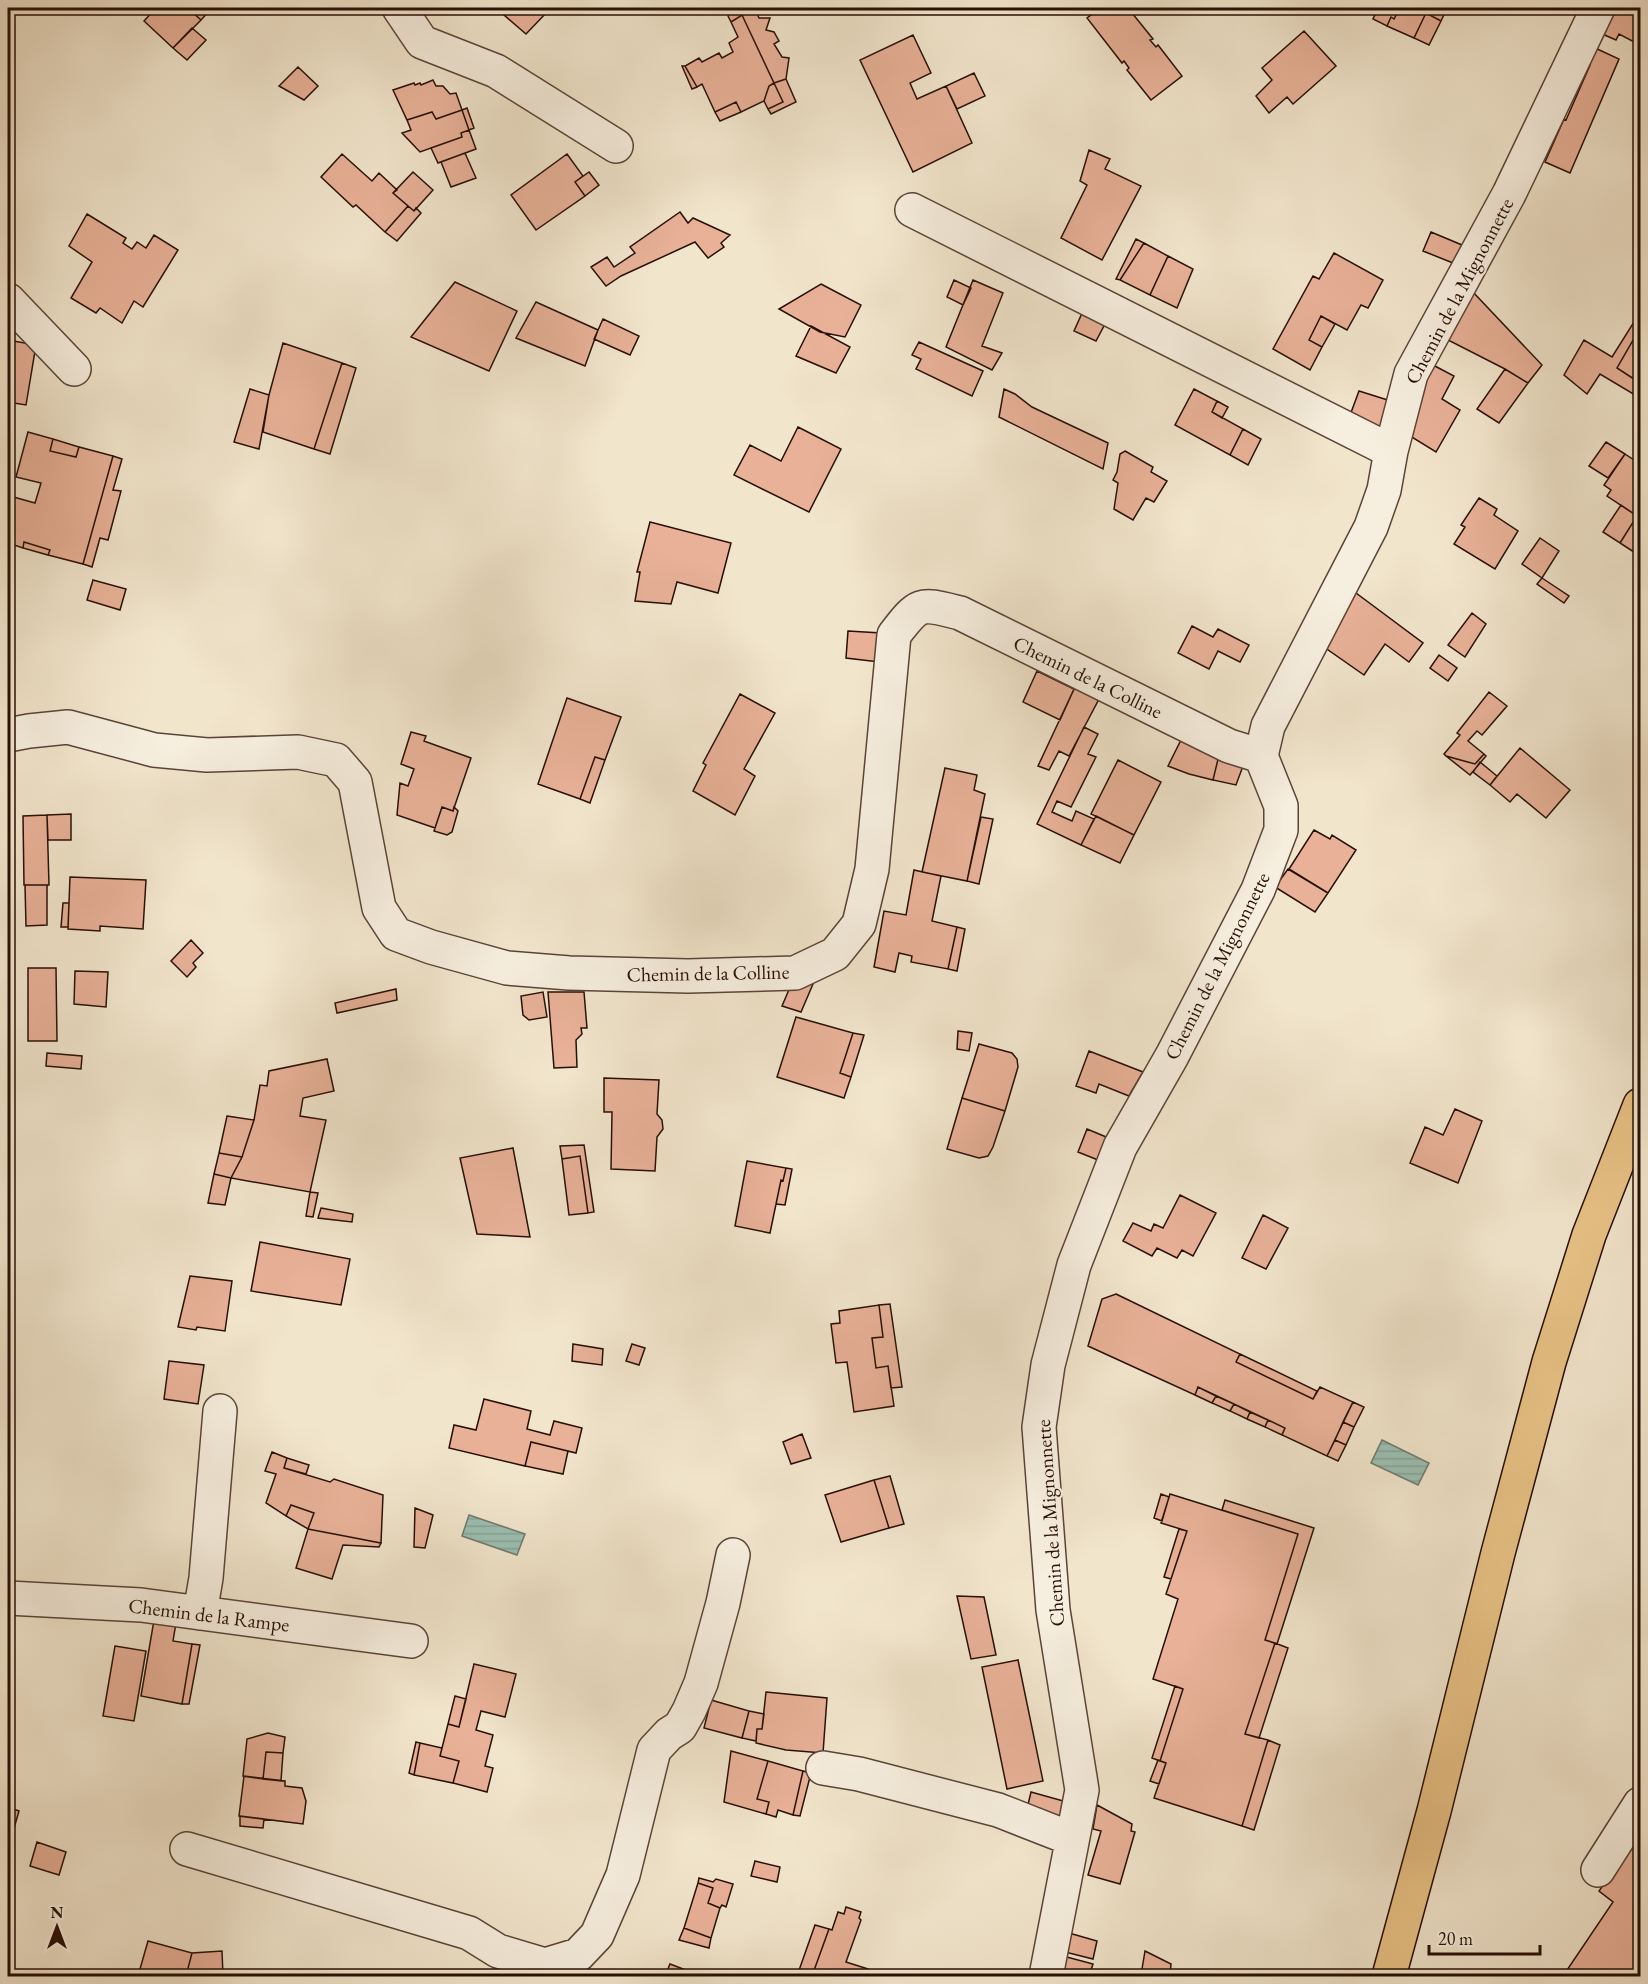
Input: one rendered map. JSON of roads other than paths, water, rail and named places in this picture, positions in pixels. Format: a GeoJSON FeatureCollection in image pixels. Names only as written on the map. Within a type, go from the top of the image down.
{"type":"FeatureCollection","features":[{"type":"Feature","properties":{"kind":"main road"},"geometry":{"type":"LineString","coordinates":[[1389,1977],[1549,1362],[1588,1235],[1641,1105]]}},
{"type":"Feature","properties":{"kind":"street"},"geometry":{"type":"LineString","coordinates":[[399,8],[422,42],[496,71],[616,146]]}},
{"type":"Feature","properties":{"kind":"street","name":"Chemin de la Mignonnette"},"geometry":{"type":"LineString","coordinates":[[1046,1977],[1082,1790],[1053,1610],[1039,1427],[1048,1365],[1074,1265],[1120,1147],[1172,1056],[1258,890],[1281,830],[1281,806],[1261,756],[1268,726],[1371,527],[1384,490],[1391,451],[1411,374],[1509,195],[1598,8]]}},
{"type":"Feature","properties":{"kind":"street"},"geometry":{"type":"LineString","coordinates":[[912,210],[1391,451]]}},
{"type":"Feature","properties":{"kind":"street"},"geometry":{"type":"LineString","coordinates":[[8,300],[74,369]]}},
{"type":"Feature","properties":{"kind":"street","name":"Chemin de la Colline"},"geometry":{"type":"LineString","coordinates":[[8,735],[68,727],[154,750],[207,755],[298,752],[336,760],[355,782],[380,908],[396,934],[431,947],[507,968],[569,973],[688,976],[795,973],[835,954],[859,924],[872,869],[894,635],[911,613],[928,605],[960,613],[1229,746],[1261,756]]}},
{"type":"Feature","properties":{"kind":"street"},"geometry":{"type":"LineString","coordinates":[[200,1613],[206,1578],[220,1411]]}},
{"type":"Feature","properties":{"kind":"street"},"geometry":{"type":"LineString","coordinates":[[187,1849],[469,1933],[538,1971],[578,1955],[597,1935],[623,1875],[654,1750],[669,1734],[680,1727],[701,1683],[723,1603],[733,1555]]}},
{"type":"Feature","properties":{"kind":"street","name":"Chemin de la Rampe"},"geometry":{"type":"LineString","coordinates":[[8,1598],[141,1605],[411,1641]]}},
{"type":"Feature","properties":{"kind":"street"},"geometry":{"type":"LineString","coordinates":[[823,1768],[859,1774],[998,1810],[1072,1839]]}},
{"type":"Feature","properties":{"kind":"street"},"geometry":{"type":"LineString","coordinates":[[1598,1870],[1641,1804]]}},
{"type":"Feature","properties":{"kind":"water"},"geometry":{"type":"Polygon","coordinates":[[[1382,1440],[1429,1463],[1418,1485],[1371,1463],[1382,1440]]]}},
{"type":"Feature","properties":{"kind":"water"},"geometry":{"type":"Polygon","coordinates":[[[469,1515],[525,1534],[517,1555],[462,1536],[469,1515]]]}}]}
